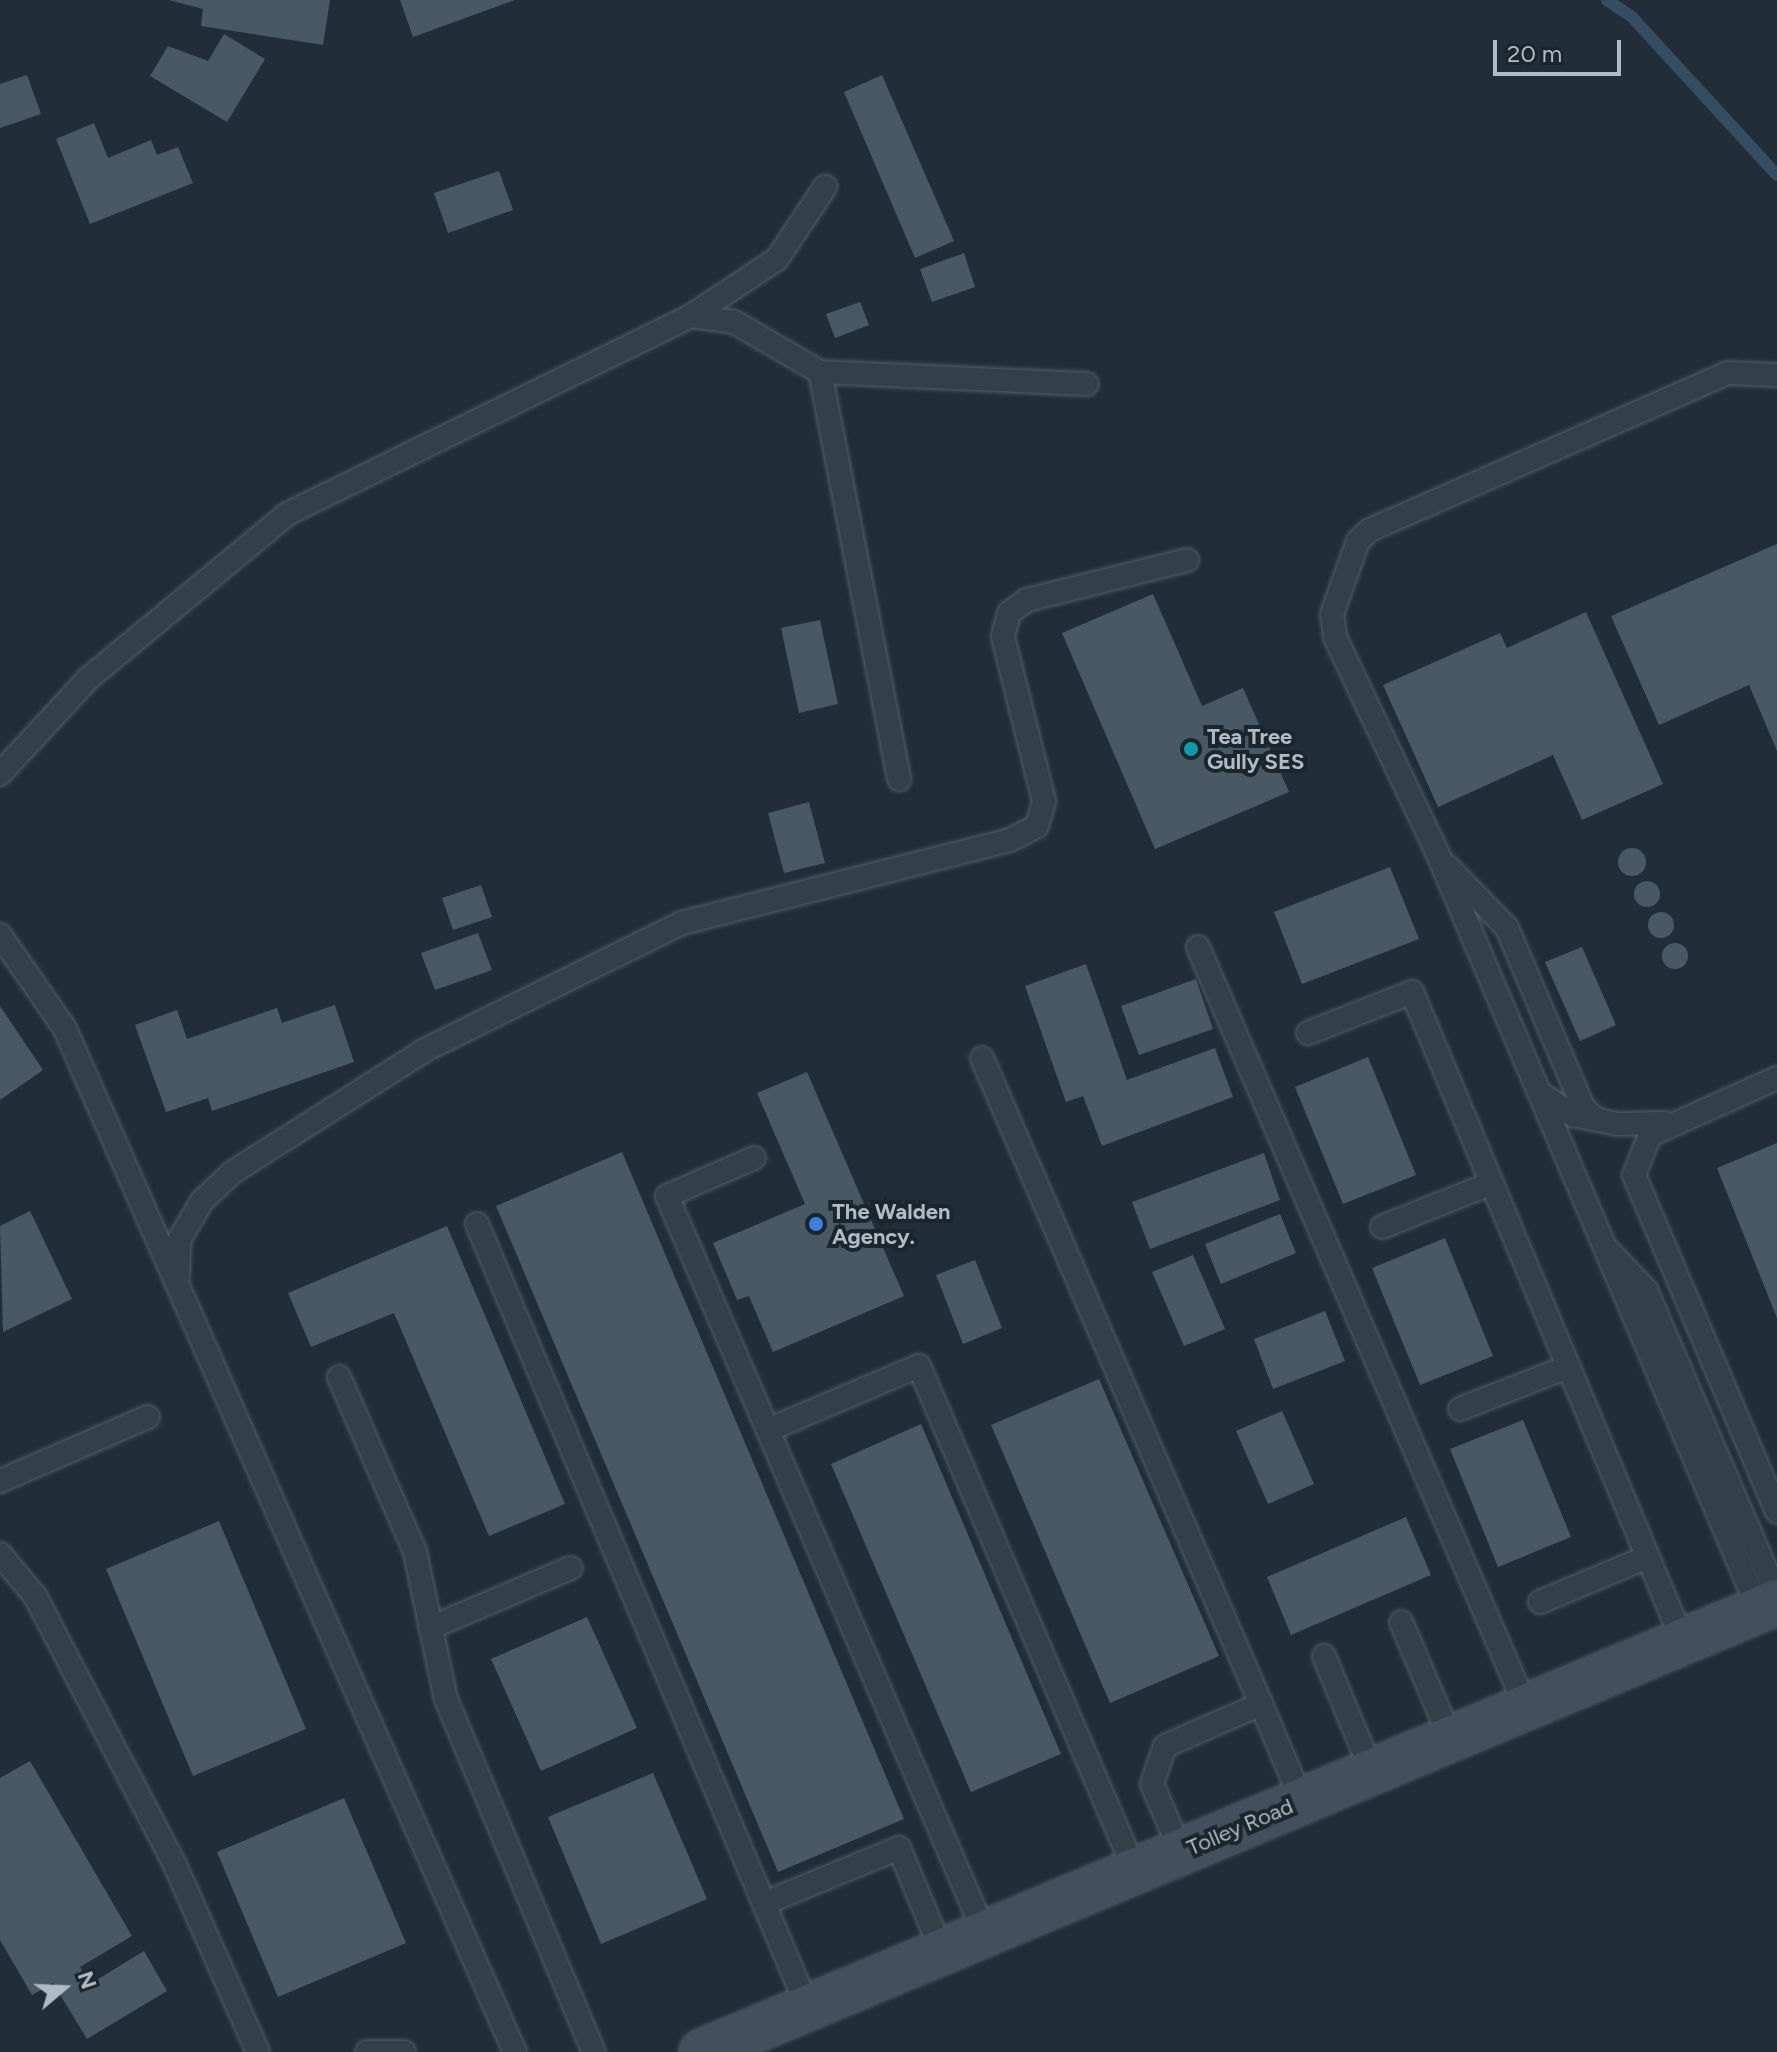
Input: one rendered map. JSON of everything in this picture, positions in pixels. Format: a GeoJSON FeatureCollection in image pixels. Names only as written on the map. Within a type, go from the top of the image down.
{"type":"FeatureCollection","features":[{"type":"Feature","properties":{"kind":"main road","name":"Tolley Road"},"geometry":{"type":"LineString","coordinates":[[702,2052],[1771,1603]]}},
{"type":"Feature","properties":{"kind":"lane"},"geometry":{"type":"LineString","coordinates":[[0,774],[89,678],[287,514],[691,316],[777,259],[825,187]]}},
{"type":"Feature","properties":{"kind":"lane"},"geometry":{"type":"LineString","coordinates":[[691,316],[734,322],[820,372],[1087,384]]}},
{"type":"Feature","properties":{"kind":"lane"},"geometry":{"type":"LineString","coordinates":[[820,372],[899,779]]}},
{"type":"Feature","properties":{"kind":"lane"},"geometry":{"type":"LineString","coordinates":[[1771,1603],[1599,1237],[1437,852],[1335,637],[1332,614],[1358,541],[1727,373],[1777,375]]}},
{"type":"Feature","properties":{"kind":"lane"},"geometry":{"type":"LineString","coordinates":[[178,1276],[179,1240],[212,1191],[283,1134],[425,1050],[682,923],[1010,840],[1037,826],[1044,801],[1003,636],[1009,613],[1027,600],[1187,560]]}},
{"type":"Feature","properties":{"kind":"lane"},"geometry":{"type":"LineString","coordinates":[[1437,852],[1507,928],[1583,1107],[1597,1120]]}},
{"type":"Feature","properties":{"kind":"lane"},"geometry":{"type":"LineString","coordinates":[[0,935],[65,1029],[109,1140],[178,1276],[515,2052]]}},
{"type":"Feature","properties":{"kind":"lane"},"geometry":{"type":"LineString","coordinates":[[1198,947],[1526,1707]]}},
{"type":"Feature","properties":{"kind":"lane"},"geometry":{"type":"LineString","coordinates":[[1308,1033],[1412,992],[1683,1641]]}},
{"type":"Feature","properties":{"kind":"lane"},"geometry":{"type":"LineString","coordinates":[[982,1058],[1302,1801]]}},
{"type":"Feature","properties":{"kind":"lane"},"geometry":{"type":"LineString","coordinates":[[1777,1078],[1670,1122],[1650,1135],[1639,1156],[1638,1190],[1777,1512]]}},
{"type":"Feature","properties":{"kind":"lane"},"geometry":{"type":"LineString","coordinates":[[1538,1092],[1557,1108],[1597,1120],[1670,1122]]}},
{"type":"Feature","properties":{"kind":"lane"},"geometry":{"type":"LineString","coordinates":[[754,1158],[667,1196],[985,1934]]}},
{"type":"Feature","properties":{"kind":"lane"},"geometry":{"type":"LineString","coordinates":[[1382,1227],[1492,1183]]}},
{"type":"Feature","properties":{"kind":"lane"},"geometry":{"type":"LineString","coordinates":[[477,1224],[808,2008]]}},
{"type":"Feature","properties":{"kind":"lane"},"geometry":{"type":"LineString","coordinates":[[768,1430],[919,1366],[1135,1871]]}},
{"type":"Feature","properties":{"kind":"lane"},"geometry":{"type":"LineString","coordinates":[[1460,1409],[1568,1367]]}},
{"type":"Feature","properties":{"kind":"lane"},"geometry":{"type":"LineString","coordinates":[[339,1377],[415,1552],[446,1699],[594,2052]]}},
{"type":"Feature","properties":{"kind":"lane"},"geometry":{"type":"LineString","coordinates":[[0,1481],[148,1417]]}},
{"type":"Feature","properties":{"kind":"lane"},"geometry":{"type":"LineString","coordinates":[[0,1554],[35,1596],[175,1865],[258,2052]]}},
{"type":"Feature","properties":{"kind":"lane"},"geometry":{"type":"LineString","coordinates":[[1540,1602],[1647,1557]]}},
{"type":"Feature","properties":{"kind":"lane"},"geometry":{"type":"LineString","coordinates":[[430,1628],[571,1568]]}},
{"type":"Feature","properties":{"kind":"lane"},"geometry":{"type":"LineString","coordinates":[[1401,1622],[1451,1739]]}},
{"type":"Feature","properties":{"kind":"lane"},"geometry":{"type":"LineString","coordinates":[[1324,1656],[1372,1772]]}},
{"type":"Feature","properties":{"kind":"lane"},"geometry":{"type":"LineString","coordinates":[[1181,1852],[1152,1784],[1165,1746],[1261,1704]]}},
{"type":"Feature","properties":{"kind":"lane"},"geometry":{"type":"LineString","coordinates":[[765,1903],[899,1848],[942,1952]]}},
{"type":"Feature","properties":{"kind":"lane"},"geometry":{"type":"LineString","coordinates":[[367,2052],[404,2052]]}},
{"type":"Feature","properties":{"kind":"building"},"geometry":{"type":"Polygon","coordinates":[[[169,0],[330,0],[323,45],[201,26],[203,9],[169,0]]]}},
{"type":"Feature","properties":{"kind":"building"},"geometry":{"type":"Polygon","coordinates":[[[400,0],[515,0],[413,37],[400,0]]]}},
{"type":"Feature","properties":{"kind":"building"},"geometry":{"type":"Polygon","coordinates":[[[224,34],[265,59],[227,122],[150,76],[168,46],[208,61],[224,34]]]}},
{"type":"Feature","properties":{"kind":"building"},"geometry":{"type":"Polygon","coordinates":[[[27,75],[41,114],[0,128],[0,84],[27,75]]]}},
{"type":"Feature","properties":{"kind":"building"},"geometry":{"type":"Polygon","coordinates":[[[882,75],[954,241],[915,258],[844,92],[882,75]]]}},
{"type":"Feature","properties":{"kind":"building"},"geometry":{"type":"Polygon","coordinates":[[[94,123],[108,158],[151,140],[157,155],[178,147],[193,183],[90,224],[56,139],[94,123]]]}},
{"type":"Feature","properties":{"kind":"building"},"geometry":{"type":"Polygon","coordinates":[[[499,171],[513,210],[448,233],[434,193],[499,171]]]}},
{"type":"Feature","properties":{"kind":"building"},"geometry":{"type":"Polygon","coordinates":[[[964,253],[975,287],[932,302],[920,269],[964,253]]]}},
{"type":"Feature","properties":{"kind":"building"},"geometry":{"type":"Polygon","coordinates":[[[860,302],[869,325],[835,338],[826,314],[860,302]]]}},
{"type":"Feature","properties":{"kind":"building"},"geometry":{"type":"Polygon","coordinates":[[[1777,544],[1777,751],[1749,685],[1659,725],[1611,616],[1777,544]]]}},
{"type":"Feature","properties":{"kind":"building","name":"Tea Tree Gully SES"},"geometry":{"type":"Polygon","coordinates":[[[1153,594],[1202,706],[1243,688],[1289,792],[1155,849],[1062,633],[1153,594]]]}},
{"type":"Feature","properties":{"kind":"building"},"geometry":{"type":"Polygon","coordinates":[[[1586,612],[1663,784],[1582,820],[1553,755],[1438,807],[1383,685],[1500,633],[1507,648],[1586,612]]]}},
{"type":"Feature","properties":{"kind":"building"},"geometry":{"type":"Polygon","coordinates":[[[820,620],[838,704],[799,713],[781,628],[820,620]]]}},
{"type":"Feature","properties":{"kind":"building"},"geometry":{"type":"Polygon","coordinates":[[[809,802],[825,863],[784,873],[768,813],[809,802]]]}},
{"type":"Feature","properties":{"kind":"building"},"geometry":{"type":"Polygon","coordinates":[[[1632,848],[1642,852],[1646,862],[1642,872],[1632,876],[1622,872],[1618,862],[1622,852],[1632,848]]]}},
{"type":"Feature","properties":{"kind":"building"},"geometry":{"type":"Polygon","coordinates":[[[1390,867],[1419,939],[1302,984],[1274,912],[1390,867]]]}},
{"type":"Feature","properties":{"kind":"building"},"geometry":{"type":"Polygon","coordinates":[[[1647,881],[1657,884],[1660,894],[1657,904],[1647,907],[1637,904],[1634,894],[1637,884],[1647,881]]]}},
{"type":"Feature","properties":{"kind":"building"},"geometry":{"type":"Polygon","coordinates":[[[481,885],[492,917],[453,930],[442,898],[481,885]]]}},
{"type":"Feature","properties":{"kind":"building"},"geometry":{"type":"Polygon","coordinates":[[[1661,912],[1671,915],[1674,925],[1671,935],[1661,938],[1651,935],[1648,925],[1651,915],[1661,912]]]}},
{"type":"Feature","properties":{"kind":"building"},"geometry":{"type":"Polygon","coordinates":[[[478,933],[492,970],[435,990],[421,953],[478,933]]]}},
{"type":"Feature","properties":{"kind":"building"},"geometry":{"type":"Polygon","coordinates":[[[1675,943],[1685,946],[1688,956],[1685,966],[1675,969],[1665,966],[1662,956],[1665,946],[1675,943]]]}},
{"type":"Feature","properties":{"kind":"building"},"geometry":{"type":"Polygon","coordinates":[[[1582,947],[1616,1025],[1580,1041],[1545,962],[1582,947]]]}},
{"type":"Feature","properties":{"kind":"building"},"geometry":{"type":"Polygon","coordinates":[[[1086,964],[1127,1080],[1215,1048],[1233,1097],[1102,1146],[1083,1096],[1066,1102],[1025,986],[1086,964]]]}},
{"type":"Feature","properties":{"kind":"building"},"geometry":{"type":"Polygon","coordinates":[[[1196,979],[1213,1029],[1139,1055],[1121,1006],[1196,979]]]}},
{"type":"Feature","properties":{"kind":"building"},"geometry":{"type":"Polygon","coordinates":[[[335,1005],[354,1062],[212,1111],[208,1098],[166,1112],[135,1025],[177,1010],[187,1039],[277,1008],[282,1023],[335,1005]]]}},
{"type":"Feature","properties":{"kind":"building"},"geometry":{"type":"Polygon","coordinates":[[[0,1006],[43,1070],[0,1100],[0,1006]]]}},
{"type":"Feature","properties":{"kind":"building"},"geometry":{"type":"Polygon","coordinates":[[[1368,1057],[1416,1175],[1343,1204],[1295,1087],[1368,1057]]]}},
{"type":"Feature","properties":{"kind":"building","name":"The Walden Agency."},"geometry":{"type":"Polygon","coordinates":[[[807,1072],[904,1296],[773,1352],[749,1296],[737,1300],[713,1243],[805,1204],[757,1093],[807,1072]]]}},
{"type":"Feature","properties":{"kind":"building"},"geometry":{"type":"Polygon","coordinates":[[[1777,1143],[1777,1318],[1717,1168],[1777,1143]]]}},
{"type":"Feature","properties":{"kind":"building"},"geometry":{"type":"Polygon","coordinates":[[[622,1152],[904,1819],[778,1872],[496,1206],[622,1152]]]}},
{"type":"Feature","properties":{"kind":"building"},"geometry":{"type":"Polygon","coordinates":[[[1264,1153],[1280,1200],[1150,1249],[1132,1202],[1264,1153]]]}},
{"type":"Feature","properties":{"kind":"building"},"geometry":{"type":"Polygon","coordinates":[[[30,1211],[72,1299],[3,1332],[0,1226],[30,1211]]]}},
{"type":"Feature","properties":{"kind":"building"},"geometry":{"type":"Polygon","coordinates":[[[1280,1214],[1296,1253],[1221,1284],[1205,1244],[1280,1214]]]}},
{"type":"Feature","properties":{"kind":"building"},"geometry":{"type":"Polygon","coordinates":[[[447,1226],[565,1504],[489,1536],[394,1313],[311,1347],[288,1293],[447,1226]]]}},
{"type":"Feature","properties":{"kind":"building"},"geometry":{"type":"Polygon","coordinates":[[[1445,1238],[1493,1356],[1420,1385],[1372,1268],[1445,1238]]]}},
{"type":"Feature","properties":{"kind":"building"},"geometry":{"type":"Polygon","coordinates":[[[1193,1255],[1225,1329],[1184,1346],[1152,1272],[1193,1255]]]}},
{"type":"Feature","properties":{"kind":"building"},"geometry":{"type":"Polygon","coordinates":[[[975,1260],[1002,1328],[963,1344],[936,1275],[975,1260]]]}},
{"type":"Feature","properties":{"kind":"building"},"geometry":{"type":"Polygon","coordinates":[[[1325,1311],[1345,1361],[1273,1389],[1254,1339],[1325,1311]]]}},
{"type":"Feature","properties":{"kind":"building"},"geometry":{"type":"Polygon","coordinates":[[[1099,1379],[1219,1656],[1110,1703],[991,1425],[1099,1379]]]}},
{"type":"Feature","properties":{"kind":"building"},"geometry":{"type":"Polygon","coordinates":[[[1282,1411],[1314,1484],[1268,1504],[1236,1431],[1282,1411]]]}},
{"type":"Feature","properties":{"kind":"building"},"geometry":{"type":"Polygon","coordinates":[[[1523,1420],[1571,1537],[1498,1567],[1450,1449],[1523,1420]]]}},
{"type":"Feature","properties":{"kind":"building"},"geometry":{"type":"Polygon","coordinates":[[[921,1424],[1061,1754],[971,1792],[831,1464],[921,1424]]]}},
{"type":"Feature","properties":{"kind":"building"},"geometry":{"type":"Polygon","coordinates":[[[1406,1517],[1431,1575],[1291,1635],[1267,1577],[1406,1517]]]}},
{"type":"Feature","properties":{"kind":"building"},"geometry":{"type":"Polygon","coordinates":[[[219,1521],[306,1729],[193,1776],[106,1569],[219,1521]]]}},
{"type":"Feature","properties":{"kind":"building"},"geometry":{"type":"Polygon","coordinates":[[[587,1617],[637,1728],[541,1771],[491,1659],[587,1617]]]}},
{"type":"Feature","properties":{"kind":"building"},"geometry":{"type":"Polygon","coordinates":[[[30,1761],[132,1936],[80,1967],[90,1984],[144,1951],[167,1991],[87,2039],[53,1983],[32,1995],[0,1940],[0,1778],[30,1761]]]}},
{"type":"Feature","properties":{"kind":"building"},"geometry":{"type":"Polygon","coordinates":[[[653,1773],[707,1899],[601,1944],[548,1817],[653,1773]]]}},
{"type":"Feature","properties":{"kind":"building"},"geometry":{"type":"Polygon","coordinates":[[[344,1798],[406,1943],[278,1997],[217,1852],[344,1798]]]}},
{"type":"Feature","properties":{"kind":"waterway"},"geometry":{"type":"LineString","coordinates":[[1607,0],[1632,17],[1777,175]]}},
{"type":"Feature","properties":{"kind":"place","name":"Tea Tree Gully SES"},"geometry":{"type":"Point","coordinates":[1191,749]}},
{"type":"Feature","properties":{"kind":"place","name":"The Walden Agency."},"geometry":{"type":"Point","coordinates":[816,1224]}}]}
